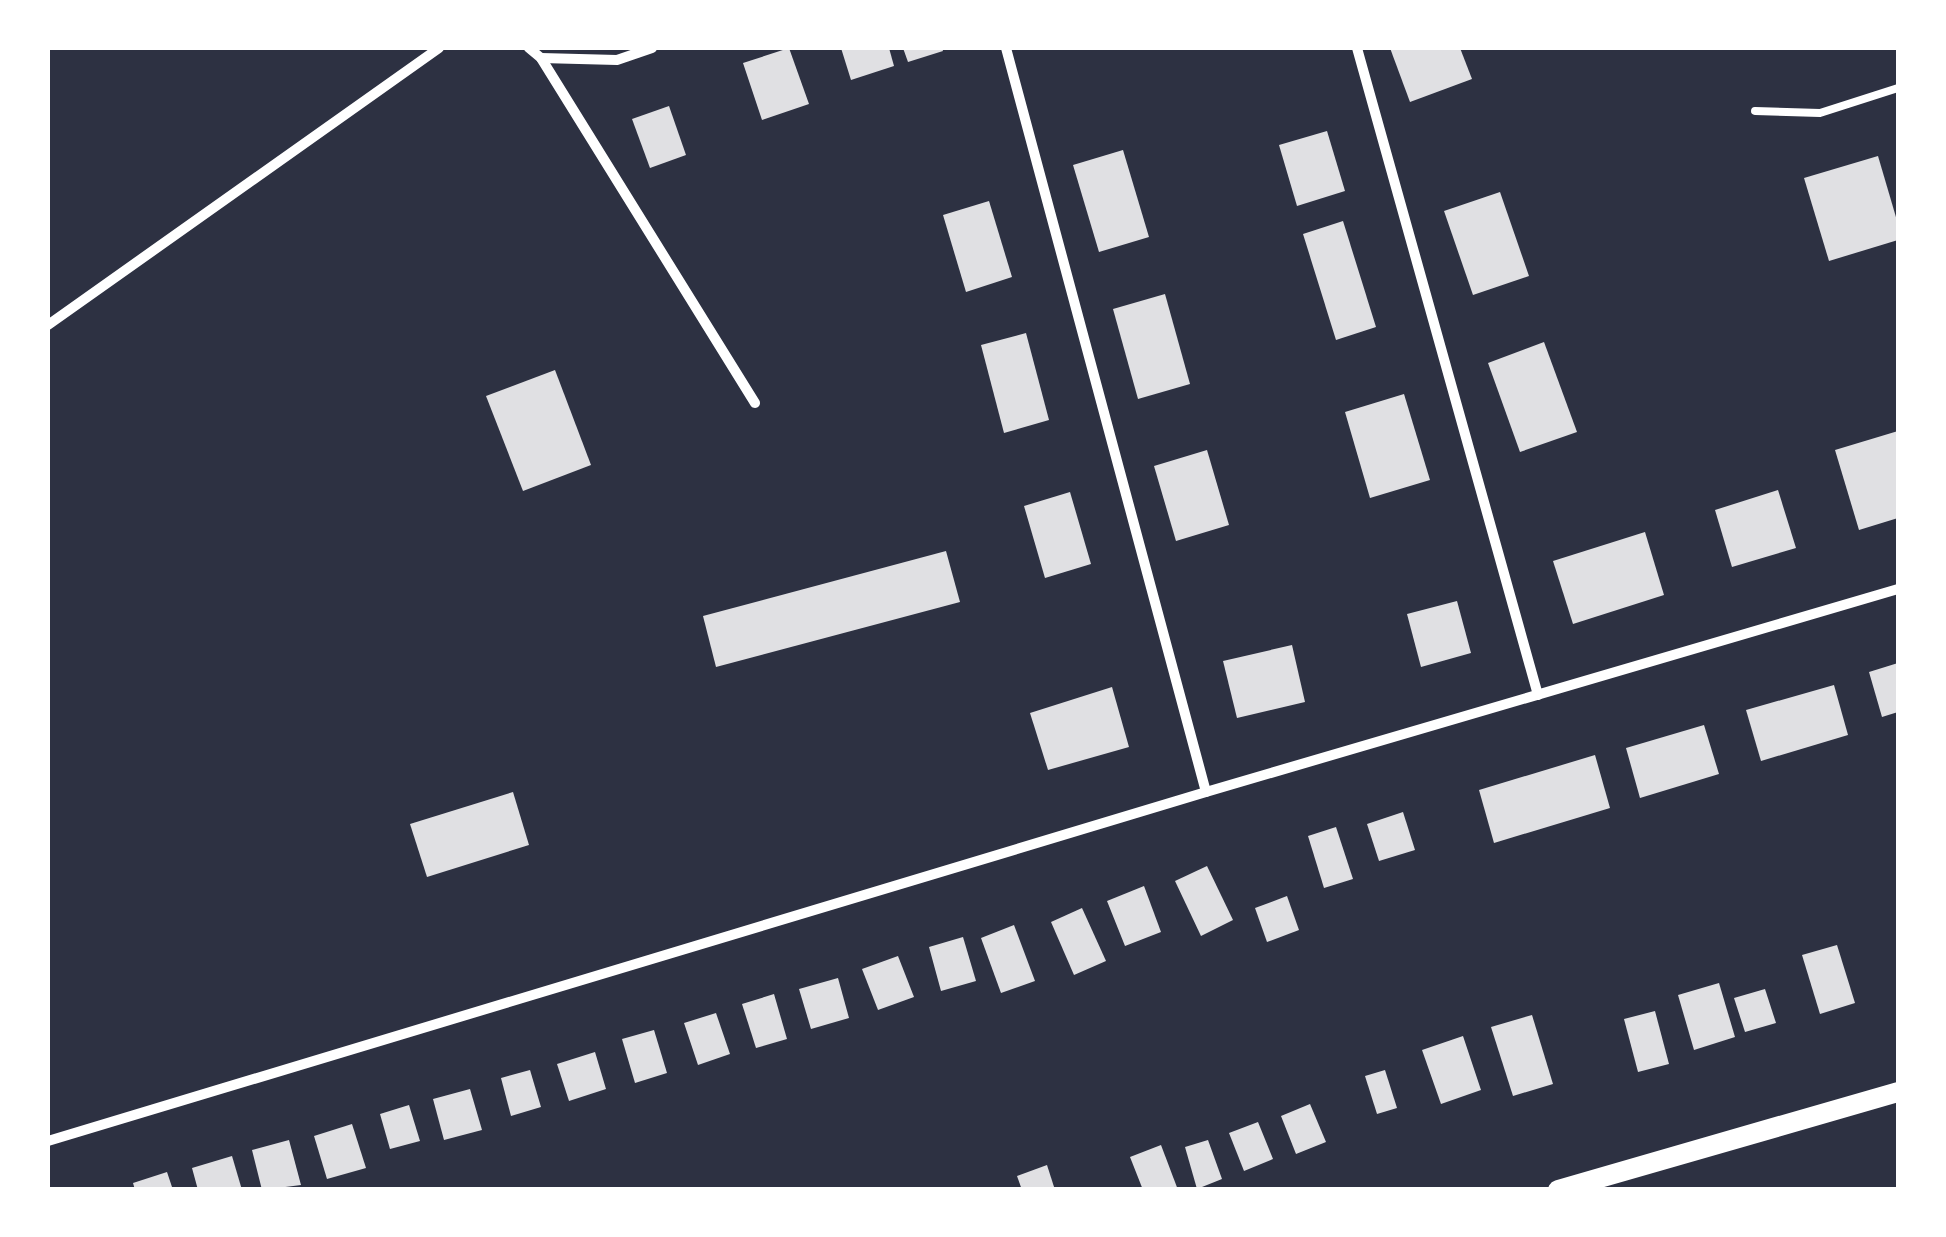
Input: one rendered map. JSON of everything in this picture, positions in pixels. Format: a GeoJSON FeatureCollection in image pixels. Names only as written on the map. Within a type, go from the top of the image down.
{"type":"FeatureCollection","features":[{"type":"Feature","properties":{"kind":"main road"},"geometry":{"type":"LineString","coordinates":[[1558,1190],[1898,1092]]}},
{"type":"Feature","properties":{"kind":"street"},"geometry":{"type":"LineString","coordinates":[[48,325],[439,48]]}},
{"type":"Feature","properties":{"kind":"street"},"geometry":{"type":"LineString","coordinates":[[529,48],[541,58],[755,403]]}},
{"type":"Feature","properties":{"kind":"street"},"geometry":{"type":"LineString","coordinates":[[541,58],[617,60],[652,48]]}},
{"type":"Feature","properties":{"kind":"street"},"geometry":{"type":"LineString","coordinates":[[1006,48],[1206,792]]}},
{"type":"Feature","properties":{"kind":"street"},"geometry":{"type":"LineString","coordinates":[[1357,48],[1538,695]]}},
{"type":"Feature","properties":{"kind":"street"},"geometry":{"type":"LineString","coordinates":[[48,1141],[1206,792],[1898,590]]}},
{"type":"Feature","properties":{"kind":"lane"},"geometry":{"type":"LineString","coordinates":[[1755,111],[1820,114],[1898,88]]}},
{"type":"Feature","properties":{"kind":"building"},"geometry":{"type":"Polygon","coordinates":[[[789,48],[809,104],[762,120],[743,63],[789,48]]]}},
{"type":"Feature","properties":{"kind":"building"},"geometry":{"type":"Polygon","coordinates":[[[841,48],[889,48],[894,66],[851,80],[841,48]]]}},
{"type":"Feature","properties":{"kind":"building"},"geometry":{"type":"Polygon","coordinates":[[[903,48],[942,48],[943,51],[908,62],[903,48]]]}},
{"type":"Feature","properties":{"kind":"building"},"geometry":{"type":"Polygon","coordinates":[[[1390,48],[1460,48],[1472,79],[1410,102],[1390,48]]]}},
{"type":"Feature","properties":{"kind":"building"},"geometry":{"type":"Polygon","coordinates":[[[669,106],[686,155],[650,168],[632,119],[669,106]]]}},
{"type":"Feature","properties":{"kind":"building"},"geometry":{"type":"Polygon","coordinates":[[[1327,131],[1345,191],[1297,206],[1279,145],[1327,131]]]}},
{"type":"Feature","properties":{"kind":"building"},"geometry":{"type":"Polygon","coordinates":[[[1123,150],[1149,237],[1099,252],[1073,165],[1123,150]]]}},
{"type":"Feature","properties":{"kind":"building"},"geometry":{"type":"Polygon","coordinates":[[[1878,156],[1898,224],[1898,240],[1829,261],[1804,178],[1878,156]]]}},
{"type":"Feature","properties":{"kind":"building"},"geometry":{"type":"Polygon","coordinates":[[[1500,192],[1529,276],[1473,295],[1444,211],[1500,192]]]}},
{"type":"Feature","properties":{"kind":"building"},"geometry":{"type":"Polygon","coordinates":[[[989,201],[1012,277],[966,292],[943,215],[989,201]]]}},
{"type":"Feature","properties":{"kind":"building"},"geometry":{"type":"Polygon","coordinates":[[[1343,221],[1376,327],[1336,340],[1303,234],[1343,221]]]}},
{"type":"Feature","properties":{"kind":"building"},"geometry":{"type":"Polygon","coordinates":[[[1165,294],[1190,384],[1138,399],[1113,309],[1165,294]]]}},
{"type":"Feature","properties":{"kind":"building"},"geometry":{"type":"Polygon","coordinates":[[[1026,333],[1049,420],[1004,433],[981,345],[1026,333]]]}},
{"type":"Feature","properties":{"kind":"building"},"geometry":{"type":"Polygon","coordinates":[[[1544,342],[1577,432],[1520,452],[1488,363],[1544,342]]]}},
{"type":"Feature","properties":{"kind":"building"},"geometry":{"type":"Polygon","coordinates":[[[555,370],[591,465],[523,491],[486,396],[555,370]]]}},
{"type":"Feature","properties":{"kind":"building"},"geometry":{"type":"Polygon","coordinates":[[[1404,394],[1430,480],[1370,498],[1345,412],[1404,394]]]}},
{"type":"Feature","properties":{"kind":"building"},"geometry":{"type":"Polygon","coordinates":[[[1898,431],[1898,518],[1859,530],[1835,450],[1898,431]]]}},
{"type":"Feature","properties":{"kind":"building"},"geometry":{"type":"Polygon","coordinates":[[[1207,450],[1229,525],[1176,541],[1154,466],[1207,450]]]}},
{"type":"Feature","properties":{"kind":"building"},"geometry":{"type":"Polygon","coordinates":[[[1778,490],[1796,548],[1732,567],[1715,510],[1778,490]]]}},
{"type":"Feature","properties":{"kind":"building"},"geometry":{"type":"Polygon","coordinates":[[[1070,492],[1091,564],[1045,578],[1024,506],[1070,492]]]}},
{"type":"Feature","properties":{"kind":"building"},"geometry":{"type":"Polygon","coordinates":[[[1645,532],[1664,595],[1573,624],[1553,561],[1645,532]]]}},
{"type":"Feature","properties":{"kind":"building"},"geometry":{"type":"Polygon","coordinates":[[[946,551],[960,602],[716,667],[703,616],[946,551]]]}},
{"type":"Feature","properties":{"kind":"building"},"geometry":{"type":"Polygon","coordinates":[[[1457,601],[1471,653],[1421,667],[1407,614],[1457,601]]]}},
{"type":"Feature","properties":{"kind":"building"},"geometry":{"type":"Polygon","coordinates":[[[1292,645],[1305,702],[1237,718],[1223,661],[1292,645]]]}},
{"type":"Feature","properties":{"kind":"building"},"geometry":{"type":"Polygon","coordinates":[[[1898,663],[1898,712],[1882,717],[1869,672],[1898,663]]]}},
{"type":"Feature","properties":{"kind":"building"},"geometry":{"type":"Polygon","coordinates":[[[1834,685],[1848,735],[1761,761],[1746,710],[1834,685]]]}},
{"type":"Feature","properties":{"kind":"building"},"geometry":{"type":"Polygon","coordinates":[[[1112,687],[1129,747],[1048,770],[1030,713],[1112,687]]]}},
{"type":"Feature","properties":{"kind":"building"},"geometry":{"type":"Polygon","coordinates":[[[1704,725],[1719,774],[1640,798],[1626,748],[1704,725]]]}},
{"type":"Feature","properties":{"kind":"building"},"geometry":{"type":"Polygon","coordinates":[[[1595,755],[1610,808],[1494,843],[1479,790],[1595,755]]]}},
{"type":"Feature","properties":{"kind":"building"},"geometry":{"type":"Polygon","coordinates":[[[513,792],[529,845],[427,877],[410,824],[513,792]]]}},
{"type":"Feature","properties":{"kind":"building"},"geometry":{"type":"Polygon","coordinates":[[[1403,812],[1415,850],[1379,861],[1367,824],[1403,812]]]}},
{"type":"Feature","properties":{"kind":"building"},"geometry":{"type":"Polygon","coordinates":[[[1336,827],[1353,879],[1324,888],[1308,836],[1336,827]]]}},
{"type":"Feature","properties":{"kind":"building"},"geometry":{"type":"Polygon","coordinates":[[[1207,866],[1233,920],[1201,936],[1175,881],[1207,866]]]}},
{"type":"Feature","properties":{"kind":"building"},"geometry":{"type":"Polygon","coordinates":[[[1144,886],[1161,932],[1125,946],[1107,901],[1144,886]]]}},
{"type":"Feature","properties":{"kind":"building"},"geometry":{"type":"Polygon","coordinates":[[[1287,896],[1299,930],[1267,942],[1255,908],[1287,896]]]}},
{"type":"Feature","properties":{"kind":"building"},"geometry":{"type":"Polygon","coordinates":[[[1082,908],[1106,961],[1074,975],[1051,922],[1082,908]]]}},
{"type":"Feature","properties":{"kind":"building"},"geometry":{"type":"Polygon","coordinates":[[[1014,925],[1035,981],[1001,993],[981,938],[1014,925]]]}},
{"type":"Feature","properties":{"kind":"building"},"geometry":{"type":"Polygon","coordinates":[[[963,937],[976,981],[941,991],[929,947],[963,937]]]}},
{"type":"Feature","properties":{"kind":"building"},"geometry":{"type":"Polygon","coordinates":[[[1837,945],[1855,1003],[1820,1014],[1802,955],[1837,945]]]}},
{"type":"Feature","properties":{"kind":"building"},"geometry":{"type":"Polygon","coordinates":[[[898,956],[914,997],[878,1010],[862,969],[898,956]]]}},
{"type":"Feature","properties":{"kind":"building"},"geometry":{"type":"Polygon","coordinates":[[[838,978],[849,1018],[811,1029],[799,989],[838,978]]]}},
{"type":"Feature","properties":{"kind":"building"},"geometry":{"type":"Polygon","coordinates":[[[1719,983],[1735,1037],[1694,1050],[1678,995],[1719,983]]]}},
{"type":"Feature","properties":{"kind":"building"},"geometry":{"type":"Polygon","coordinates":[[[1765,989],[1776,1023],[1745,1032],[1734,998],[1765,989]]]}},
{"type":"Feature","properties":{"kind":"building"},"geometry":{"type":"Polygon","coordinates":[[[774,994],[787,1039],[756,1048],[742,1004],[774,994]]]}},
{"type":"Feature","properties":{"kind":"building"},"geometry":{"type":"Polygon","coordinates":[[[1655,1011],[1669,1064],[1638,1072],[1624,1019],[1655,1011]]]}},
{"type":"Feature","properties":{"kind":"building"},"geometry":{"type":"Polygon","coordinates":[[[716,1013],[730,1054],[698,1065],[684,1023],[716,1013]]]}},
{"type":"Feature","properties":{"kind":"building"},"geometry":{"type":"Polygon","coordinates":[[[1532,1015],[1553,1084],[1513,1096],[1491,1027],[1532,1015]]]}},
{"type":"Feature","properties":{"kind":"building"},"geometry":{"type":"Polygon","coordinates":[[[654,1030],[667,1073],[635,1083],[622,1039],[654,1030]]]}},
{"type":"Feature","properties":{"kind":"building"},"geometry":{"type":"Polygon","coordinates":[[[1463,1036],[1481,1090],[1441,1104],[1422,1050],[1463,1036]]]}},
{"type":"Feature","properties":{"kind":"building"},"geometry":{"type":"Polygon","coordinates":[[[595,1052],[606,1089],[569,1101],[557,1064],[595,1052]]]}},
{"type":"Feature","properties":{"kind":"building"},"geometry":{"type":"Polygon","coordinates":[[[530,1070],[541,1107],[511,1116],[501,1078],[530,1070]]]}},
{"type":"Feature","properties":{"kind":"building"},"geometry":{"type":"Polygon","coordinates":[[[1385,1070],[1397,1108],[1377,1114],[1365,1076],[1385,1070]]]}},
{"type":"Feature","properties":{"kind":"building"},"geometry":{"type":"Polygon","coordinates":[[[470,1089],[482,1130],[444,1140],[433,1099],[470,1089]]]}},
{"type":"Feature","properties":{"kind":"building"},"geometry":{"type":"Polygon","coordinates":[[[1310,1104],[1326,1142],[1296,1154],[1281,1116],[1310,1104]]]}},
{"type":"Feature","properties":{"kind":"building"},"geometry":{"type":"Polygon","coordinates":[[[409,1105],[420,1141],[390,1149],[380,1114],[409,1105]]]}},
{"type":"Feature","properties":{"kind":"building"},"geometry":{"type":"Polygon","coordinates":[[[1258,1122],[1273,1159],[1244,1171],[1229,1133],[1258,1122]]]}},
{"type":"Feature","properties":{"kind":"building"},"geometry":{"type":"Polygon","coordinates":[[[352,1124],[366,1168],[327,1179],[314,1136],[352,1124]]]}},
{"type":"Feature","properties":{"kind":"building"},"geometry":{"type":"Polygon","coordinates":[[[289,1140],[301,1185],[262,1190],[252,1150],[289,1140]]]}},
{"type":"Feature","properties":{"kind":"building"},"geometry":{"type":"Polygon","coordinates":[[[1208,1140],[1222,1179],[1197,1189],[1185,1147],[1208,1140]]]}},
{"type":"Feature","properties":{"kind":"building"},"geometry":{"type":"Polygon","coordinates":[[[1161,1145],[1178,1190],[1143,1190],[1130,1157],[1161,1145]]]}},
{"type":"Feature","properties":{"kind":"building"},"geometry":{"type":"Polygon","coordinates":[[[232,1156],[242,1190],[198,1190],[192,1168],[232,1156]]]}},
{"type":"Feature","properties":{"kind":"building"},"geometry":{"type":"Polygon","coordinates":[[[1047,1165],[1055,1190],[1022,1190],[1017,1176],[1047,1165]]]}},
{"type":"Feature","properties":{"kind":"building"},"geometry":{"type":"Polygon","coordinates":[[[167,1172],[173,1190],[135,1190],[133,1183],[167,1172]]]}}]}
